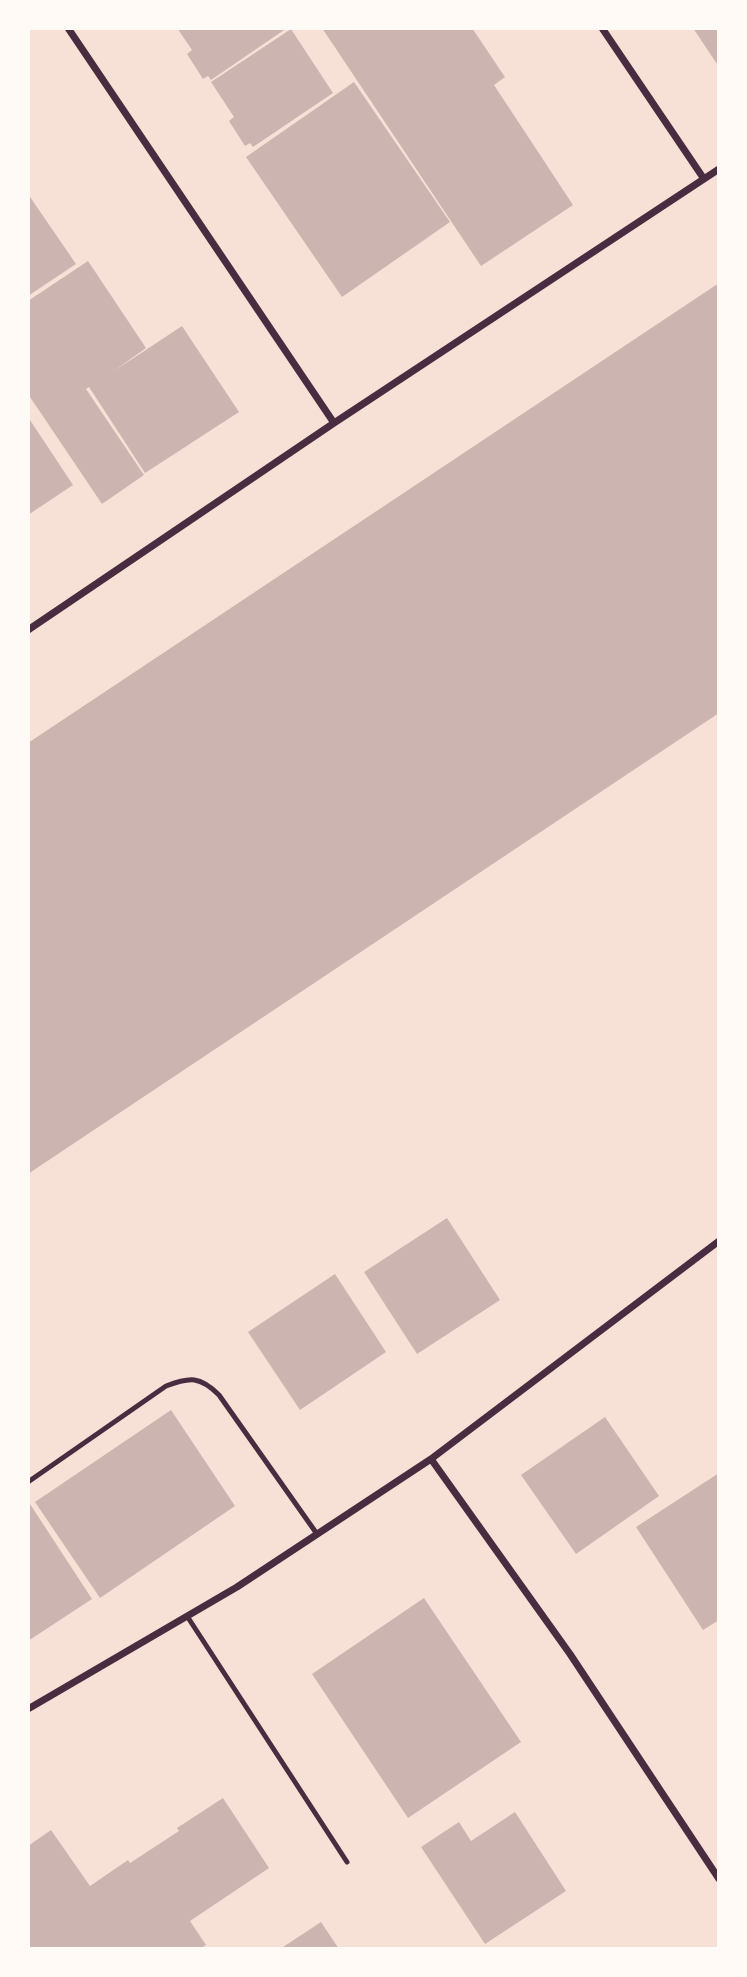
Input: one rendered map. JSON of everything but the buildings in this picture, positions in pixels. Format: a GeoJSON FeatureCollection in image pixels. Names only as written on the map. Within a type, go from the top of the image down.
{"type":"FeatureCollection","features":[{"type":"Feature","properties":{"kind":"street"},"geometry":{"type":"LineString","coordinates":[[68,28],[334,423]]}},
{"type":"Feature","properties":{"kind":"street"},"geometry":{"type":"LineString","coordinates":[[602,28],[704,178]]}},
{"type":"Feature","properties":{"kind":"street"},"geometry":{"type":"LineString","coordinates":[[28,630],[334,423],[719,169]]}},
{"type":"Feature","properties":{"kind":"street"},"geometry":{"type":"LineString","coordinates":[[28,1709],[237,1587],[431,1459],[719,1241]]}},
{"type":"Feature","properties":{"kind":"street"},"geometry":{"type":"LineString","coordinates":[[431,1459],[570,1654],[719,1879]]}},
{"type":"Feature","properties":{"kind":"lane"},"geometry":{"type":"LineString","coordinates":[[28,1482],[166,1386],[182,1380],[198,1380],[208,1384],[219,1395],[317,1534]]}},
{"type":"Feature","properties":{"kind":"lane"},"geometry":{"type":"LineString","coordinates":[[187,1616],[347,1862]]}}]}
